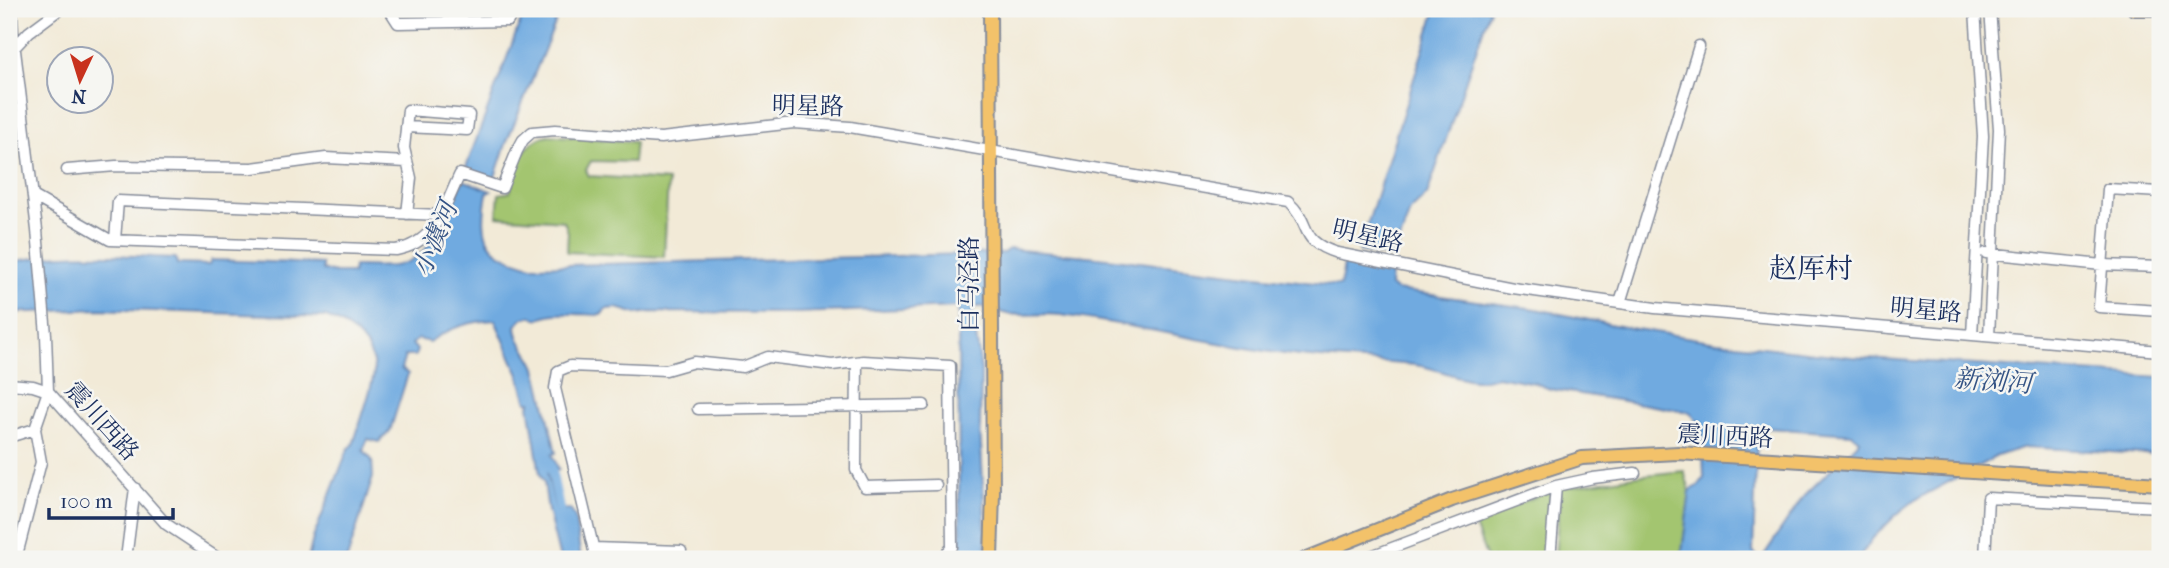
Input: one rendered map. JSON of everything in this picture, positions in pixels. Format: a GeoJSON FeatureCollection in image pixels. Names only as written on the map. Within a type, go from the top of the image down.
{"type":"FeatureCollection","features":[{"type":"Feature","properties":{"kind":"main road","name":"白马泾路"},"geometry":{"type":"LineString","coordinates":[[990,9],[993,492],[991,559]]}},
{"type":"Feature","properties":{"kind":"main road"},"geometry":{"type":"LineString","coordinates":[[2134,9],[2160,9]]}},
{"type":"Feature","properties":{"kind":"main road","name":"震川西路"},"geometry":{"type":"LineString","coordinates":[[1305,559],[1452,500],[1581,458],[1678,453],[2160,484]]}},
{"type":"Feature","properties":{"kind":"street"},"geometry":{"type":"LineString","coordinates":[[12,9],[12,44],[37,230],[48,391],[35,429],[41,462],[16,559]]}},
{"type":"Feature","properties":{"kind":"street"},"geometry":{"type":"LineString","coordinates":[[12,44],[60,9]]}},
{"type":"Feature","properties":{"kind":"street"},"geometry":{"type":"LineString","coordinates":[[389,9],[398,23],[508,22],[514,9]]}},
{"type":"Feature","properties":{"kind":"street"},"geometry":{"type":"LineString","coordinates":[[1972,335],[1983,136],[1975,9]]}},
{"type":"Feature","properties":{"kind":"street"},"geometry":{"type":"LineString","coordinates":[[1989,336],[1999,129],[1990,9]]}},
{"type":"Feature","properties":{"kind":"street"},"geometry":{"type":"LineString","coordinates":[[1620,303],[1699,46]]}},
{"type":"Feature","properties":{"kind":"street"},"geometry":{"type":"LineString","coordinates":[[406,127],[467,130],[469,115],[408,110],[406,127],[404,148],[411,178],[407,214]]}},
{"type":"Feature","properties":{"kind":"street","name":"明星路"},"geometry":{"type":"LineString","coordinates":[[440,215],[460,174],[502,188],[523,140],[532,132],[555,130],[661,138],[794,123],[850,127],[1288,202],[1298,211],[1310,239],[1318,247],[1513,288],[1620,303],[2160,351]]}},
{"type":"Feature","properties":{"kind":"street"},"geometry":{"type":"LineString","coordinates":[[67,170],[116,166],[252,168],[326,158],[407,162]]}},
{"type":"Feature","properties":{"kind":"street"},"geometry":{"type":"LineString","coordinates":[[2160,192],[2108,190],[2099,307],[2160,311]]}},
{"type":"Feature","properties":{"kind":"street"},"geometry":{"type":"LineString","coordinates":[[33,196],[110,240],[396,250],[420,243],[432,232],[440,215],[118,201],[115,240]]}},
{"type":"Feature","properties":{"kind":"street"},"geometry":{"type":"LineString","coordinates":[[1977,252],[2102,265],[2160,267]]}},
{"type":"Feature","properties":{"kind":"street"},"geometry":{"type":"LineString","coordinates":[[596,559],[555,388],[558,371],[570,366],[666,370],[694,362],[743,367],[768,357],[832,365],[857,362],[950,366],[952,547],[942,559]]}},
{"type":"Feature","properties":{"kind":"street"},"geometry":{"type":"LineString","coordinates":[[857,362],[856,470],[864,487],[936,485]]}},
{"type":"Feature","properties":{"kind":"street","name":"震川西路"},"geometry":{"type":"LineString","coordinates":[[9,384],[33,386],[48,391],[166,524],[219,559]]}},
{"type":"Feature","properties":{"kind":"street"},"geometry":{"type":"LineString","coordinates":[[698,409],[924,405]]}},
{"type":"Feature","properties":{"kind":"street"},"geometry":{"type":"LineString","coordinates":[[9,437],[35,429]]}},
{"type":"Feature","properties":{"kind":"street"},"geometry":{"type":"LineString","coordinates":[[1363,559],[1556,486],[1635,473]]}},
{"type":"Feature","properties":{"kind":"street"},"geometry":{"type":"LineString","coordinates":[[1550,559],[1556,486]]}},
{"type":"Feature","properties":{"kind":"street"},"geometry":{"type":"LineString","coordinates":[[126,559],[135,488]]}},
{"type":"Feature","properties":{"kind":"street"},"geometry":{"type":"LineString","coordinates":[[1985,559],[1987,498],[2160,507]]}},
{"type":"Feature","properties":{"kind":"street"},"geometry":{"type":"LineString","coordinates":[[594,548],[681,551],[680,559]]}},
{"type":"Feature","properties":{"kind":"green space"},"geometry":{"type":"Polygon","coordinates":[[[547,135],[635,142],[633,162],[591,161],[586,170],[589,176],[668,181],[664,257],[567,252],[568,232],[564,221],[497,216],[499,194],[510,192],[525,150],[547,135]]]}},
{"type":"Feature","properties":{"kind":"green space"},"geometry":{"type":"Polygon","coordinates":[[[1684,471],[1690,491],[1681,559],[1555,559],[1560,488],[1684,471]]]}},
{"type":"Feature","properties":{"kind":"green space"},"geometry":{"type":"Polygon","coordinates":[[[1551,491],[1546,559],[1487,559],[1473,520],[1551,491]]]}},
{"type":"Feature","properties":{"kind":"water"},"geometry":{"type":"Polygon","coordinates":[[[525,9],[561,9],[507,141],[494,180],[465,170],[525,9]]]}},
{"type":"Feature","properties":{"kind":"water"},"geometry":{"type":"Polygon","coordinates":[[[1436,9],[1490,9],[1427,195],[1410,211],[1394,258],[1359,251],[1436,9]]]}},
{"type":"Feature","properties":{"kind":"water"},"geometry":{"type":"Polygon","coordinates":[[[463,180],[491,191],[487,193],[484,223],[489,243],[504,256],[532,266],[1003,253],[1009,249],[1340,286],[1344,265],[1355,265],[1353,259],[1400,269],[1391,271],[1390,286],[1396,290],[1536,309],[1717,342],[1852,357],[2160,377],[2160,455],[2025,447],[1997,456],[1915,500],[1873,538],[1858,559],[1681,559],[1690,491],[1704,478],[1702,422],[1697,421],[1690,412],[1550,389],[1535,383],[1497,376],[1467,379],[1415,365],[1292,355],[1090,319],[1055,314],[1008,314],[977,307],[972,308],[981,370],[980,426],[987,559],[962,559],[958,307],[796,313],[637,314],[617,308],[606,309],[601,315],[559,314],[538,319],[531,316],[521,319],[516,326],[519,338],[537,371],[554,443],[556,453],[552,454],[559,470],[547,473],[556,510],[570,509],[575,517],[581,559],[560,559],[540,474],[529,405],[531,402],[527,402],[519,375],[495,320],[468,324],[452,329],[429,342],[418,339],[412,344],[417,350],[415,356],[405,356],[401,369],[408,374],[390,431],[379,442],[368,439],[363,450],[372,460],[373,477],[347,559],[308,559],[313,538],[348,449],[353,445],[374,376],[369,351],[351,330],[326,317],[97,309],[9,313],[9,276],[13,275],[10,263],[51,256],[93,254],[176,258],[177,264],[209,265],[211,260],[322,264],[322,270],[335,273],[353,273],[354,266],[393,266],[407,262],[419,255],[438,233],[463,180]],[[1768,428],[1757,435],[1753,552],[1758,557],[1762,558],[1804,496],[1857,444],[1859,440],[1852,434],[1768,428]]]}},
{"type":"Feature","properties":{"kind":"waterway"},"geometry":{"type":"LineString","coordinates":[[550,462],[562,521]]}},
{"type":"Feature","properties":{"kind":"district","name":"赵厍村"},"geometry":{"type":"Point","coordinates":[1811,268]}},
{"type":"Feature","properties":{"kind":"water label","name":"小澞河"},"geometry":{"type":"Point","coordinates":[435,239]}},
{"type":"Feature","properties":{"kind":"water label","name":"新浏河"},"geometry":{"type":"Point","coordinates":[1993,381]}}]}
